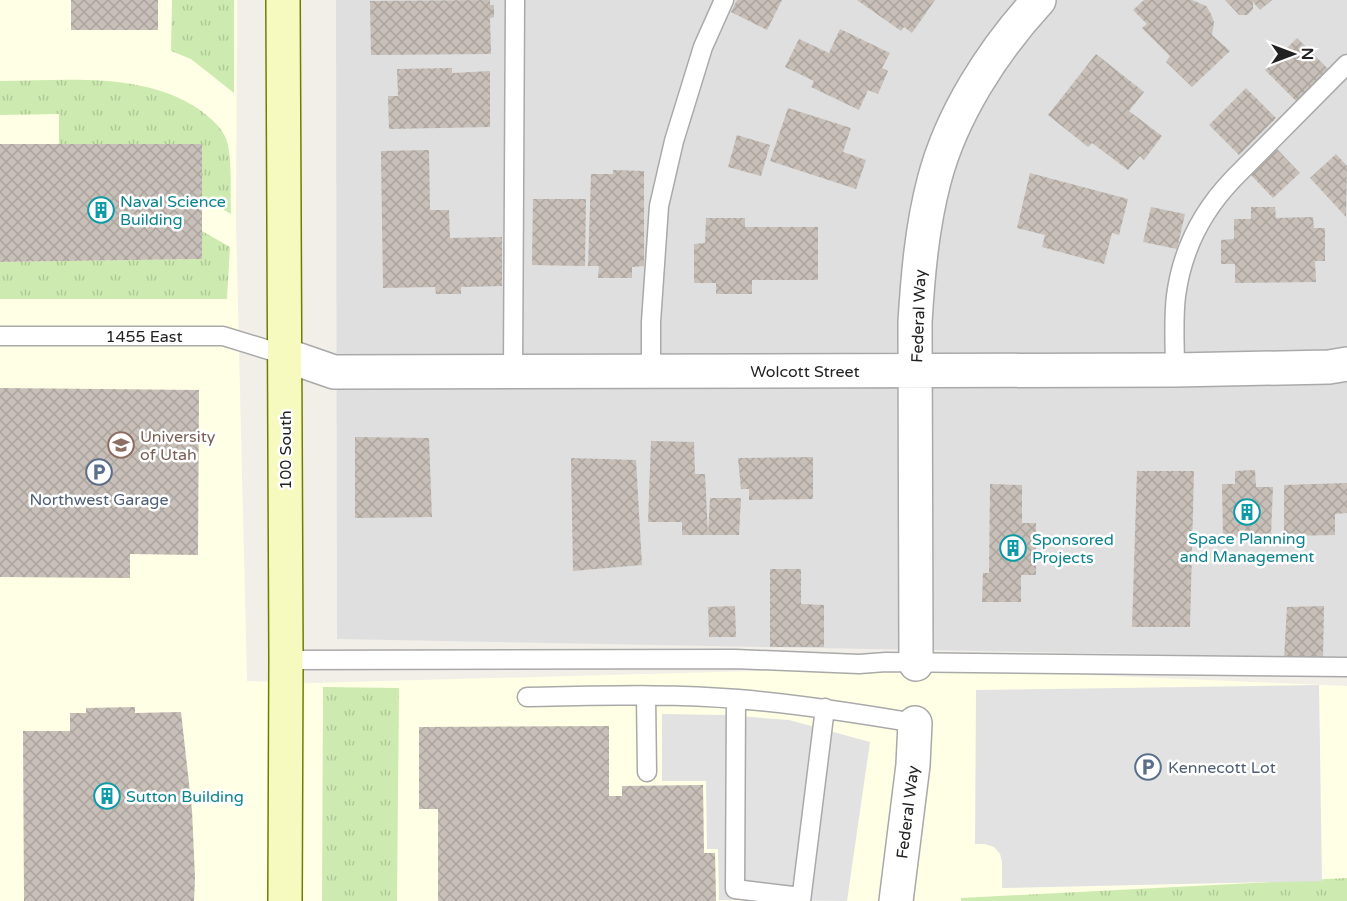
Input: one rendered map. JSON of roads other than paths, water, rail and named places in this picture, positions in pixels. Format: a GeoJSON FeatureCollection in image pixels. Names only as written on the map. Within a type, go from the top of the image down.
{"type":"FeatureCollection","features":[{"type":"Feature","properties":{"kind":"main road","name":"100 South"},"geometry":{"type":"LineString","coordinates":[[283,0],[285,901]]}},
{"type":"Feature","properties":{"kind":"street","name":"Federal Way"},"geometry":{"type":"LineString","coordinates":[[916,664],[915,322],[925,220],[934,179],[950,136],[978,81],[1014,28],[1039,0]]}},
{"type":"Feature","properties":{"kind":"street","name":"Wolcott Street"},"geometry":{"type":"LineString","coordinates":[[285,355],[334,372],[1341,369]]}},
{"type":"Feature","properties":{"kind":"street","name":"Federal Way"},"geometry":{"type":"LineString","coordinates":[[896,901],[914,765],[915,723]]}},
{"type":"Feature","properties":{"kind":"lane"},"geometry":{"type":"LineString","coordinates":[[513,371],[515,0]]}},
{"type":"Feature","properties":{"kind":"lane"},"geometry":{"type":"LineString","coordinates":[[651,372],[651,322],[659,206],[674,141],[703,47],[724,0]]}},
{"type":"Feature","properties":{"kind":"lane"},"geometry":{"type":"LineString","coordinates":[[1175,370],[1176,297],[1189,245],[1200,220],[1215,197],[1347,64]]}},
{"type":"Feature","properties":{"kind":"lane","name":"1455 East"},"geometry":{"type":"LineString","coordinates":[[0,336],[223,336],[285,355]]}},
{"type":"Feature","properties":{"kind":"lane"},"geometry":{"type":"LineString","coordinates":[[286,660],[735,659],[859,664],[1347,667]]}},
{"type":"Feature","properties":{"kind":"lane"},"geometry":{"type":"LineString","coordinates":[[646,696],[647,772]]}},
{"type":"Feature","properties":{"kind":"lane"},"geometry":{"type":"LineString","coordinates":[[527,697],[646,696],[736,699],[825,708],[915,723]]}},
{"type":"Feature","properties":{"kind":"lane"},"geometry":{"type":"LineString","coordinates":[[736,699],[735,889],[801,899],[825,708]]}},
{"type":"Feature","properties":{"kind":"place","name":"Naval Science Building"},"geometry":{"type":"Point","coordinates":[101,210]}},
{"type":"Feature","properties":{"kind":"place","name":"University of Utah"},"geometry":{"type":"Point","coordinates":[121,445]}},
{"type":"Feature","properties":{"kind":"place","name":"Northwest Garage"},"geometry":{"type":"Point","coordinates":[99,472]}},
{"type":"Feature","properties":{"kind":"place","name":"Space Planning and Management"},"geometry":{"type":"Point","coordinates":[1247,512]}},
{"type":"Feature","properties":{"kind":"place","name":"Sponsored Projects"},"geometry":{"type":"Point","coordinates":[1013,548]}},
{"type":"Feature","properties":{"kind":"place","name":"Kennecott Lot"},"geometry":{"type":"Point","coordinates":[1148,767]}},
{"type":"Feature","properties":{"kind":"place","name":"Sutton Building"},"geometry":{"type":"Point","coordinates":[107,796]}}]}
